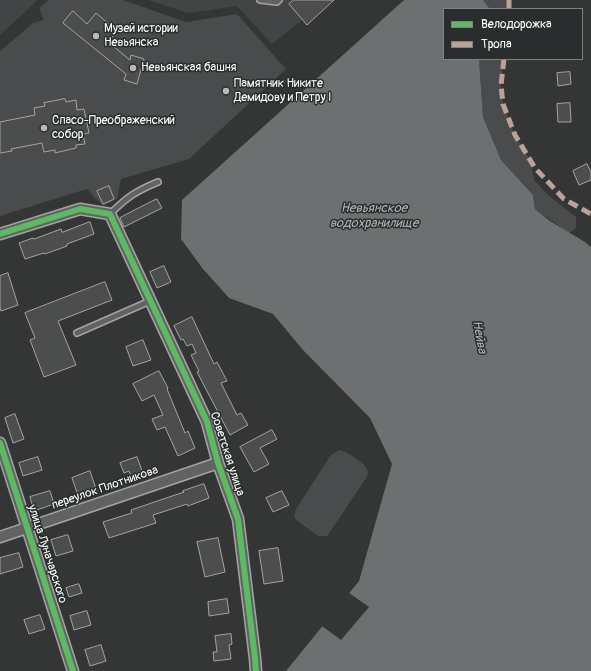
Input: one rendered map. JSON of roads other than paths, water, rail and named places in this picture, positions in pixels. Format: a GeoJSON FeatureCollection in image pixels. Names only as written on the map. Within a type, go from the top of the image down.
{"type":"FeatureCollection","features":[{"type":"Feature","properties":{"kind":"street"},"geometry":{"type":"LineString","coordinates":[[0,234],[80,209],[110,214]]}},
{"type":"Feature","properties":{"kind":"street","name":"Советская улица"},"geometry":{"type":"LineString","coordinates":[[110,214],[207,422],[218,463],[238,519],[256,671]]}},
{"type":"Feature","properties":{"kind":"street","name":"улица Луначарского"},"geometry":{"type":"LineString","coordinates":[[0,443],[73,671]]}},
{"type":"Feature","properties":{"kind":"street","name":"переулок Плотникова"},"geometry":{"type":"LineString","coordinates":[[0,537],[218,463]]}},
{"type":"Feature","properties":{"kind":"lane"},"geometry":{"type":"LineString","coordinates":[[260,0],[277,2],[279,0]]}},
{"type":"Feature","properties":{"kind":"lane"},"geometry":{"type":"LineString","coordinates":[[110,214],[123,201],[139,190],[158,182]]}},
{"type":"Feature","properties":{"kind":"lane"},"geometry":{"type":"LineString","coordinates":[[77,333],[150,301]]}},
{"type":"Feature","properties":{"kind":"water","name":"Невьянское водохранилище"},"geometry":{"type":"Polygon","coordinates":[[[404,0],[483,0],[489,8],[443,8],[443,60],[479,60],[483,117],[501,160],[533,195],[535,209],[550,221],[591,247],[591,671],[286,671],[359,581],[392,464],[370,418],[303,350],[273,314],[229,298],[203,269],[181,239],[182,200],[404,0]]]}},
{"type":"Feature","properties":{"kind":"place","name":"Музей истории Невьянска"},"geometry":{"type":"Point","coordinates":[96,36]}},
{"type":"Feature","properties":{"kind":"place","name":"Невьянская башня"},"geometry":{"type":"Point","coordinates":[133,68]}},
{"type":"Feature","properties":{"kind":"place","name":"Памятник Никите Демидову и Петру I"},"geometry":{"type":"Point","coordinates":[226,91]}},
{"type":"Feature","properties":{"kind":"place","name":"Спасо-Преображенский собор"},"geometry":{"type":"Point","coordinates":[44,128]}},
{"type":"Feature","properties":{"kind":"water label","name":"Нейва"},"geometry":{"type":"Point","coordinates":[479,337]}}]}
